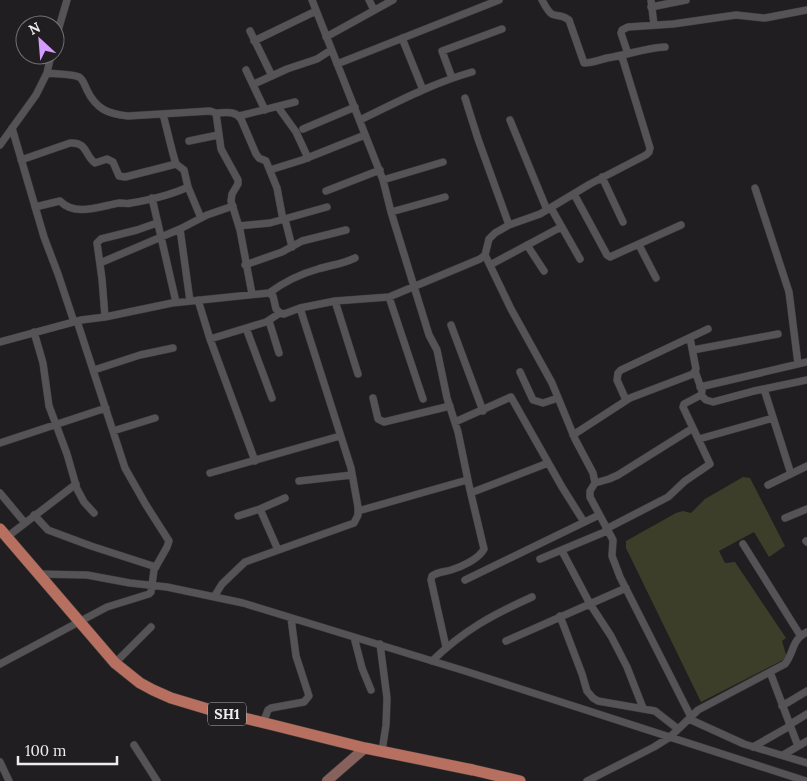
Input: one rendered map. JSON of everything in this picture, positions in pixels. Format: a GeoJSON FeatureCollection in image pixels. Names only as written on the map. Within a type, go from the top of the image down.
{"type":"FeatureCollection","features":[{"type":"Feature","properties":{"kind":"main road","name":"SH1"},"geometry":{"type":"LineString","coordinates":[[3,533],[115,663],[140,683],[171,698],[365,748],[520,781]]}},
{"type":"Feature","properties":{"kind":"street"},"geometry":{"type":"LineString","coordinates":[[63,15],[67,0]]}},
{"type":"Feature","properties":{"kind":"street"},"geometry":{"type":"LineString","coordinates":[[312,0],[380,170],[390,212],[430,335],[437,350],[484,549],[476,557],[460,566],[432,576],[446,647]]}},
{"type":"Feature","properties":{"kind":"street"},"geometry":{"type":"LineString","coordinates":[[369,0],[374,10]]}},
{"type":"Feature","properties":{"kind":"street"},"geometry":{"type":"LineString","coordinates":[[326,36],[393,0]]}},
{"type":"Feature","properties":{"kind":"street"},"geometry":{"type":"LineString","coordinates":[[337,64],[499,0]]}},
{"type":"Feature","properties":{"kind":"street"},"geometry":{"type":"LineString","coordinates":[[542,0],[552,16],[565,17],[569,20],[584,62],[624,55],[647,48],[665,46]]}},
{"type":"Feature","properties":{"kind":"street"},"geometry":{"type":"LineString","coordinates":[[654,25],[651,3],[686,0]]}},
{"type":"Feature","properties":{"kind":"street"},"geometry":{"type":"LineString","coordinates":[[807,10],[765,18],[736,16],[628,27],[622,30],[623,60],[650,148],[649,152],[540,214],[509,225],[494,233],[489,238],[486,254],[523,333],[558,398],[573,435],[593,472],[595,483],[589,494],[613,540],[612,556],[690,718],[753,747],[807,763]]}},
{"type":"Feature","properties":{"kind":"street"},"geometry":{"type":"LineString","coordinates":[[254,40],[316,11]]}},
{"type":"Feature","properties":{"kind":"street"},"geometry":{"type":"LineString","coordinates":[[452,78],[442,51],[502,29]]}},
{"type":"Feature","properties":{"kind":"street"},"geometry":{"type":"LineString","coordinates":[[250,31],[272,76]]}},
{"type":"Feature","properties":{"kind":"street"},"geometry":{"type":"LineString","coordinates":[[402,38],[423,90]]}},
{"type":"Feature","properties":{"kind":"street"},"geometry":{"type":"LineString","coordinates":[[254,84],[287,69],[312,61],[332,50]]}},
{"type":"Feature","properties":{"kind":"street"},"geometry":{"type":"LineString","coordinates":[[0,145],[36,95],[47,73],[48,65]]}},
{"type":"Feature","properties":{"kind":"street"},"geometry":{"type":"LineString","coordinates":[[246,70],[265,110]]}},
{"type":"Feature","properties":{"kind":"street"},"geometry":{"type":"LineString","coordinates":[[360,120],[423,90],[472,72]]}},
{"type":"Feature","properties":{"kind":"street"},"geometry":{"type":"LineString","coordinates":[[47,73],[78,77],[83,81],[93,102],[116,115],[128,116],[210,111],[234,113],[239,116],[256,154],[259,158],[266,161],[270,170],[277,188],[292,247]]}},
{"type":"Feature","properties":{"kind":"street"},"geometry":{"type":"LineString","coordinates":[[465,98],[509,225]]}},
{"type":"Feature","properties":{"kind":"street"},"geometry":{"type":"LineString","coordinates":[[239,116],[295,102]]}},
{"type":"Feature","properties":{"kind":"street"},"geometry":{"type":"LineString","coordinates":[[278,107],[296,132],[308,158]]}},
{"type":"Feature","properties":{"kind":"street"},"geometry":{"type":"LineString","coordinates":[[304,129],[355,107]]}},
{"type":"Feature","properties":{"kind":"street"},"geometry":{"type":"LineString","coordinates":[[216,113],[221,149],[238,180],[236,190],[232,194],[233,206],[239,226],[252,294]]}},
{"type":"Feature","properties":{"kind":"street"},"geometry":{"type":"LineString","coordinates":[[163,114],[168,140],[176,164],[184,170],[188,187],[200,218]]}},
{"type":"Feature","properties":{"kind":"street"},"geometry":{"type":"LineString","coordinates":[[510,120],[549,209],[562,227],[580,259]]}},
{"type":"Feature","properties":{"kind":"street"},"geometry":{"type":"LineString","coordinates":[[0,664],[106,607],[149,594],[156,567],[167,547],[168,541],[125,468],[94,370],[35,207],[12,128]]}},
{"type":"Feature","properties":{"kind":"street"},"geometry":{"type":"LineString","coordinates":[[189,141],[218,135]]}},
{"type":"Feature","properties":{"kind":"street"},"geometry":{"type":"LineString","coordinates":[[270,170],[308,158],[365,135]]}},
{"type":"Feature","properties":{"kind":"street"},"geometry":{"type":"LineString","coordinates":[[21,160],[77,142],[83,146],[95,163],[106,159],[113,162],[119,176],[124,177],[176,164]]}},
{"type":"Feature","properties":{"kind":"street"},"geometry":{"type":"LineString","coordinates":[[383,180],[443,162]]}},
{"type":"Feature","properties":{"kind":"street"},"geometry":{"type":"LineString","coordinates":[[326,191],[380,170]]}},
{"type":"Feature","properties":{"kind":"street"},"geometry":{"type":"LineString","coordinates":[[602,178],[623,222]]}},
{"type":"Feature","properties":{"kind":"street"},"geometry":{"type":"LineString","coordinates":[[35,207],[60,201],[65,206],[71,208],[93,209],[118,203],[128,204],[188,187]]}},
{"type":"Feature","properties":{"kind":"street"},"geometry":{"type":"LineString","coordinates":[[755,188],[789,292],[798,364]]}},
{"type":"Feature","properties":{"kind":"street"},"geometry":{"type":"LineString","coordinates":[[574,194],[607,255],[614,256],[681,225]]}},
{"type":"Feature","properties":{"kind":"street"},"geometry":{"type":"LineString","coordinates":[[390,212],[445,197]]}},
{"type":"Feature","properties":{"kind":"street"},"geometry":{"type":"LineString","coordinates":[[152,198],[176,302]]}},
{"type":"Feature","properties":{"kind":"street"},"geometry":{"type":"LineString","coordinates":[[100,263],[180,229],[216,211],[233,206]]}},
{"type":"Feature","properties":{"kind":"street"},"geometry":{"type":"LineString","coordinates":[[239,226],[284,220],[327,207]]}},
{"type":"Feature","properties":{"kind":"street"},"geometry":{"type":"LineString","coordinates":[[105,317],[97,243],[101,239],[158,223]]}},
{"type":"Feature","properties":{"kind":"street"},"geometry":{"type":"LineString","coordinates":[[490,265],[562,227]]}},
{"type":"Feature","properties":{"kind":"street"},"geometry":{"type":"LineString","coordinates":[[180,229],[190,300]]}},
{"type":"Feature","properties":{"kind":"street"},"geometry":{"type":"LineString","coordinates":[[245,265],[282,252],[302,241],[346,230]]}},
{"type":"Feature","properties":{"kind":"street"},"geometry":{"type":"LineString","coordinates":[[639,245],[656,278]]}},
{"type":"Feature","properties":{"kind":"street"},"geometry":{"type":"LineString","coordinates":[[527,246],[544,271]]}},
{"type":"Feature","properties":{"kind":"street"},"geometry":{"type":"LineString","coordinates":[[210,339],[269,321],[280,313],[284,314],[300,308],[335,301],[389,297],[480,259],[486,254]]}},
{"type":"Feature","properties":{"kind":"street"},"geometry":{"type":"LineString","coordinates":[[0,342],[75,321],[105,317],[176,302],[270,293],[288,280],[316,269],[341,264],[355,258]]}},
{"type":"Feature","properties":{"kind":"street"},"geometry":{"type":"LineString","coordinates":[[270,293],[273,296],[276,309],[280,313]]}},
{"type":"Feature","properties":{"kind":"street"},"geometry":{"type":"LineString","coordinates":[[389,297],[423,399]]}},
{"type":"Feature","properties":{"kind":"street"},"geometry":{"type":"LineString","coordinates":[[198,300],[210,339],[255,461]]}},
{"type":"Feature","properties":{"kind":"street"},"geometry":{"type":"LineString","coordinates":[[335,301],[358,374]]}},
{"type":"Feature","properties":{"kind":"street"},"geometry":{"type":"LineString","coordinates":[[214,597],[222,584],[239,566],[251,559],[354,523],[358,515],[352,475],[300,308]]}},
{"type":"Feature","properties":{"kind":"street"},"geometry":{"type":"LineString","coordinates":[[269,321],[279,353]]}},
{"type":"Feature","properties":{"kind":"street"},"geometry":{"type":"LineString","coordinates":[[451,325],[483,411]]}},
{"type":"Feature","properties":{"kind":"street"},"geometry":{"type":"LineString","coordinates":[[246,328],[272,398]]}},
{"type":"Feature","properties":{"kind":"street"},"geometry":{"type":"LineString","coordinates":[[626,400],[618,380],[618,373],[621,370],[708,329]]}},
{"type":"Feature","properties":{"kind":"street"},"geometry":{"type":"LineString","coordinates":[[34,332],[43,363],[47,397],[76,484],[84,502],[94,513]]}},
{"type":"Feature","properties":{"kind":"street"},"geometry":{"type":"LineString","coordinates":[[693,350],[778,334]]}},
{"type":"Feature","properties":{"kind":"street"},"geometry":{"type":"LineString","coordinates":[[690,338],[701,395],[706,400],[713,402],[807,380]]}},
{"type":"Feature","properties":{"kind":"street"},"geometry":{"type":"LineString","coordinates":[[94,370],[140,355],[173,348]]}},
{"type":"Feature","properties":{"kind":"street"},"geometry":{"type":"LineString","coordinates":[[700,387],[807,362]]}},
{"type":"Feature","properties":{"kind":"street"},"geometry":{"type":"LineString","coordinates":[[573,435],[626,400],[692,374],[695,371]]}},
{"type":"Feature","properties":{"kind":"street"},"geometry":{"type":"LineString","coordinates":[[520,372],[533,400],[542,403],[558,398]]}},
{"type":"Feature","properties":{"kind":"street"},"geometry":{"type":"LineString","coordinates":[[764,389],[791,474]]}},
{"type":"Feature","properties":{"kind":"street"},"geometry":{"type":"LineString","coordinates":[[540,559],[607,530],[668,497],[689,479],[707,468],[710,462],[683,407],[684,404],[701,395]]}},
{"type":"Feature","properties":{"kind":"street"},"geometry":{"type":"LineString","coordinates":[[455,422],[511,397],[584,522]]}},
{"type":"Feature","properties":{"kind":"street"},"geometry":{"type":"LineString","coordinates":[[373,398],[378,419],[384,422],[450,406]]}},
{"type":"Feature","properties":{"kind":"street"},"geometry":{"type":"LineString","coordinates":[[0,443],[106,408]]}},
{"type":"Feature","properties":{"kind":"street"},"geometry":{"type":"LineString","coordinates":[[113,431],[155,418]]}},
{"type":"Feature","properties":{"kind":"street"},"geometry":{"type":"LineString","coordinates":[[699,439],[773,418]]}},
{"type":"Feature","properties":{"kind":"street"},"geometry":{"type":"LineString","coordinates":[[595,483],[618,475],[693,428]]}},
{"type":"Feature","properties":{"kind":"street"},"geometry":{"type":"LineString","coordinates":[[210,473],[340,436]]}},
{"type":"Feature","properties":{"kind":"street"},"geometry":{"type":"LineString","coordinates":[[470,490],[473,492],[548,463]]}},
{"type":"Feature","properties":{"kind":"street"},"geometry":{"type":"LineString","coordinates":[[768,485],[807,466]]}},
{"type":"Feature","properties":{"kind":"street"},"geometry":{"type":"LineString","coordinates":[[299,482],[352,475]]}},
{"type":"Feature","properties":{"kind":"street"},"geometry":{"type":"LineString","coordinates":[[358,511],[467,480]]}},
{"type":"Feature","properties":{"kind":"street"},"geometry":{"type":"LineString","coordinates":[[3,533],[25,523],[76,484]]}},
{"type":"Feature","properties":{"kind":"street"},"geometry":{"type":"LineString","coordinates":[[0,493],[25,523]]}},
{"type":"Feature","properties":{"kind":"street"},"geometry":{"type":"LineString","coordinates":[[238,516],[285,498]]}},
{"type":"Feature","properties":{"kind":"street"},"geometry":{"type":"LineString","coordinates":[[260,509],[278,550]]}},
{"type":"Feature","properties":{"kind":"street"},"geometry":{"type":"LineString","coordinates":[[785,518],[807,509]]}},
{"type":"Feature","properties":{"kind":"street"},"geometry":{"type":"LineString","coordinates":[[34,515],[48,530],[156,567]]}},
{"type":"Feature","properties":{"kind":"street"},"geometry":{"type":"LineString","coordinates":[[465,580],[599,515]]}},
{"type":"Feature","properties":{"kind":"street"},"geometry":{"type":"LineString","coordinates":[[743,544],[800,635]]}},
{"type":"Feature","properties":{"kind":"street"},"geometry":{"type":"LineString","coordinates":[[562,551],[627,667],[643,708]]}},
{"type":"Feature","properties":{"kind":"street"},"geometry":{"type":"LineString","coordinates":[[37,574],[86,574],[152,585],[243,604],[380,644],[806,781]]}},
{"type":"Feature","properties":{"kind":"street"},"geometry":{"type":"LineString","coordinates":[[506,641],[626,588]]}},
{"type":"Feature","properties":{"kind":"street"},"geometry":{"type":"LineString","coordinates":[[432,661],[463,633],[532,596]]}},
{"type":"Feature","properties":{"kind":"street"},"geometry":{"type":"LineString","coordinates":[[560,616],[589,694],[598,701],[643,708],[659,714],[678,729]]}},
{"type":"Feature","properties":{"kind":"street"},"geometry":{"type":"LineString","coordinates":[[264,723],[268,710],[271,708],[304,702],[308,699],[296,656],[291,618]]}},
{"type":"Feature","properties":{"kind":"street"},"geometry":{"type":"LineString","coordinates":[[115,663],[151,627]]}},
{"type":"Feature","properties":{"kind":"street"},"geometry":{"type":"LineString","coordinates":[[587,781],[639,756],[670,737],[711,702],[785,664],[800,635],[807,632]]}},
{"type":"Feature","properties":{"kind":"street"},"geometry":{"type":"LineString","coordinates":[[354,637],[362,668],[371,690]]}},
{"type":"Feature","properties":{"kind":"street"},"geometry":{"type":"LineString","coordinates":[[380,644],[386,698],[386,725],[382,752]]}},
{"type":"Feature","properties":{"kind":"street"},"geometry":{"type":"LineString","coordinates":[[770,672],[798,746]]}},
{"type":"Feature","properties":{"kind":"street"},"geometry":{"type":"LineString","coordinates":[[782,706],[807,691]]}},
{"type":"Feature","properties":{"kind":"street"},"geometry":{"type":"LineString","coordinates":[[753,747],[807,714]]}},
{"type":"Feature","properties":{"kind":"street"},"geometry":{"type":"LineString","coordinates":[[783,755],[807,741]]}},
{"type":"Feature","properties":{"kind":"street"},"geometry":{"type":"LineString","coordinates":[[134,745],[157,781]]}},
{"type":"Feature","properties":{"kind":"street"},"geometry":{"type":"LineString","coordinates":[[327,781],[365,748]]}},
{"type":"Feature","properties":{"kind":"street"},"geometry":{"type":"LineString","coordinates":[[0,762],[9,781]]}},
{"type":"Feature","properties":{"kind":"green space"},"geometry":{"type":"Polygon","coordinates":[[[743,477],[750,478],[785,546],[769,557],[754,532],[719,551],[725,563],[735,562],[786,638],[782,641],[787,658],[701,702],[626,548],[626,541],[676,513],[683,511],[691,513],[705,499],[743,477]]]}}]}
